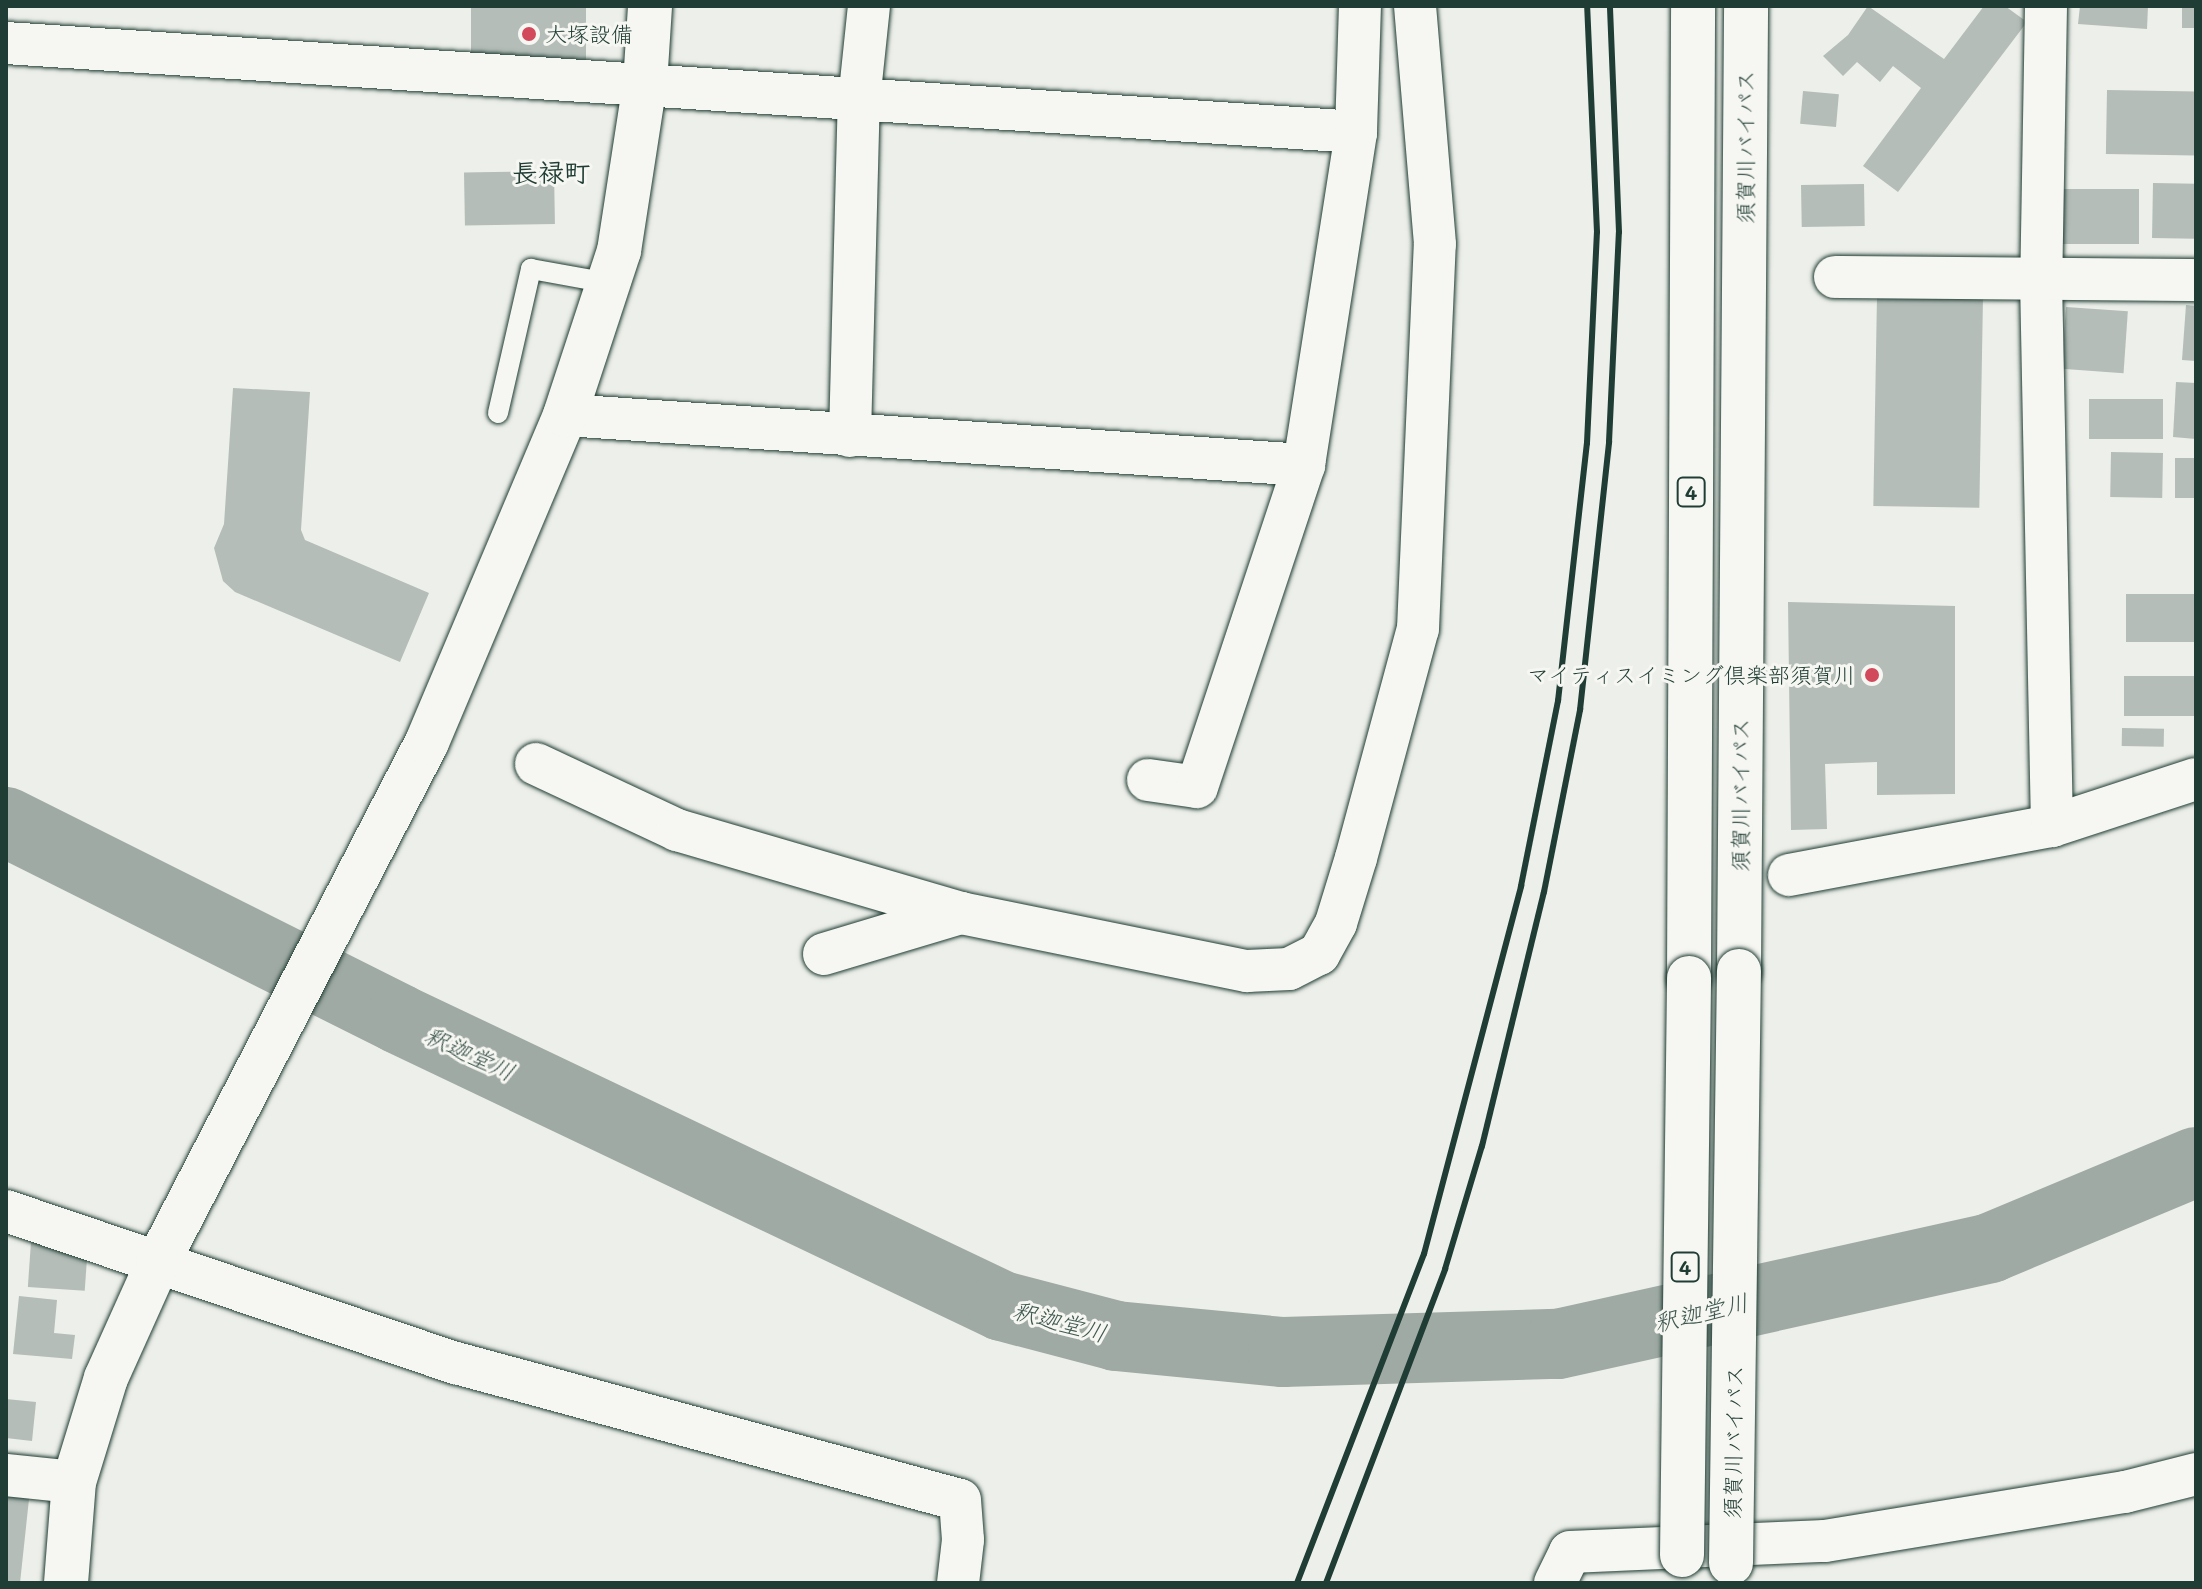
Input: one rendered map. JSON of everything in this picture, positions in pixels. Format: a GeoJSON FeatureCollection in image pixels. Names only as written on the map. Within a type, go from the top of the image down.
{"type":"FeatureCollection","features":[{"type":"Feature","properties":{"kind":"main road"},"geometry":{"type":"LineString","coordinates":[[66,1583],[74,1482],[106,1378],[159,1260],[427,742],[565,415],[619,251],[645,84],[650,6]]}},
{"type":"Feature","properties":{"kind":"main road","name":"4"},"geometry":{"type":"LineString","coordinates":[[1682,1569],[1689,978],[1693,6]]}},
{"type":"Feature","properties":{"kind":"main road","name":"須賀川バイパス"},"geometry":{"type":"LineString","coordinates":[[1731,1573],[1746,6]]}},
{"type":"Feature","properties":{"kind":"street"},"geometry":{"type":"LineString","coordinates":[[850,436],[859,101],[869,6]]}},
{"type":"Feature","properties":{"kind":"street"},"geometry":{"type":"LineString","coordinates":[[1148,780],[1197,787],[1304,465],[1356,132],[1360,6]]}},
{"type":"Feature","properties":{"kind":"street"},"geometry":{"type":"LineString","coordinates":[[536,764],[677,830],[961,913],[1247,971],[1289,969],[1319,954],[1336,923],[1418,629],[1435,244],[1415,6]]}},
{"type":"Feature","properties":{"kind":"street"},"geometry":{"type":"LineString","coordinates":[[2046,6],[2041,279],[2052,826]]}},
{"type":"Feature","properties":{"kind":"street"},"geometry":{"type":"LineString","coordinates":[[6,43],[1356,132]]}},
{"type":"Feature","properties":{"kind":"street"},"geometry":{"type":"LineString","coordinates":[[1835,277],[2196,280]]}},
{"type":"Feature","properties":{"kind":"street"},"geometry":{"type":"LineString","coordinates":[[565,415],[1304,465]]}},
{"type":"Feature","properties":{"kind":"street"},"geometry":{"type":"LineString","coordinates":[[1789,875],[2052,826],[2196,779]]}},
{"type":"Feature","properties":{"kind":"street"},"geometry":{"type":"LineString","coordinates":[[824,954],[961,913]]}},
{"type":"Feature","properties":{"kind":"street"},"geometry":{"type":"LineString","coordinates":[[6,1211],[159,1260],[456,1363],[960,1500],[963,1540],[958,1583]]}},
{"type":"Feature","properties":{"kind":"street"},"geometry":{"type":"LineString","coordinates":[[1555,1583],[1570,1552],[1825,1541],[2125,1492],[2196,1474]]}},
{"type":"Feature","properties":{"kind":"street"},"geometry":{"type":"LineString","coordinates":[[6,1475],[74,1482]]}},
{"type":"Feature","properties":{"kind":"lane"},"geometry":{"type":"LineString","coordinates":[[498,413],[531,269],[608,283]]}},
{"type":"Feature","properties":{"kind":"building","name":"大塚設備"},"geometry":{"type":"Polygon","coordinates":[[[471,6],[586,6],[586,63],[471,63],[471,6]]]}},
{"type":"Feature","properties":{"kind":"building"},"geometry":{"type":"Polygon","coordinates":[[[1868,6],[1944,59],[1984,6],[2005,6],[2027,22],[1898,192],[1863,166],[1921,88],[1893,66],[1880,82],[1857,62],[1843,76],[1823,56],[1848,35],[1868,6]]]}},
{"type":"Feature","properties":{"kind":"building"},"geometry":{"type":"Polygon","coordinates":[[[2080,6],[2148,6],[2147,29],[2078,24],[2080,6]]]}},
{"type":"Feature","properties":{"kind":"building"},"geometry":{"type":"Polygon","coordinates":[[[2182,6],[2196,6],[2196,28],[2182,28],[2182,6]]]}},
{"type":"Feature","properties":{"kind":"building"},"geometry":{"type":"Polygon","coordinates":[[[2107,90],[2196,92],[2195,156],[2106,154],[2107,90]]]}},
{"type":"Feature","properties":{"kind":"building"},"geometry":{"type":"Polygon","coordinates":[[[1803,91],[1839,94],[1836,127],[1800,124],[1803,91]]]}},
{"type":"Feature","properties":{"kind":"building"},"geometry":{"type":"Polygon","coordinates":[[[554,171],[555,224],[465,226],[464,173],[554,171]]]}},
{"type":"Feature","properties":{"kind":"building"},"geometry":{"type":"Polygon","coordinates":[[[2153,183],[2196,184],[2195,239],[2152,238],[2153,183]]]}},
{"type":"Feature","properties":{"kind":"building"},"geometry":{"type":"Polygon","coordinates":[[[1864,184],[1865,226],[1802,227],[1801,185],[1864,184]]]}},
{"type":"Feature","properties":{"kind":"building"},"geometry":{"type":"Polygon","coordinates":[[[2060,189],[2139,189],[2139,244],[2060,244],[2060,189]]]}},
{"type":"Feature","properties":{"kind":"building"},"geometry":{"type":"Polygon","coordinates":[[[1877,296],[1983,298],[1979,508],[1873,506],[1877,296]]]}},
{"type":"Feature","properties":{"kind":"building"},"geometry":{"type":"Polygon","coordinates":[[[2186,305],[2196,306],[2196,361],[2182,360],[2186,305]]]}},
{"type":"Feature","properties":{"kind":"building"},"geometry":{"type":"Polygon","coordinates":[[[2066,307],[2128,311],[2124,373],[2062,369],[2066,307]]]}},
{"type":"Feature","properties":{"kind":"building"},"geometry":{"type":"Polygon","coordinates":[[[2176,382],[2196,383],[2196,439],[2173,437],[2176,382]]]}},
{"type":"Feature","properties":{"kind":"building"},"geometry":{"type":"Polygon","coordinates":[[[233,388],[310,392],[301,530],[305,540],[429,593],[400,662],[235,592],[223,581],[214,548],[224,524],[233,388]]]}},
{"type":"Feature","properties":{"kind":"building"},"geometry":{"type":"Polygon","coordinates":[[[2089,399],[2163,399],[2163,439],[2089,439],[2089,399]]]}},
{"type":"Feature","properties":{"kind":"building"},"geometry":{"type":"Polygon","coordinates":[[[2111,452],[2163,453],[2162,498],[2110,497],[2111,452]]]}},
{"type":"Feature","properties":{"kind":"building"},"geometry":{"type":"Polygon","coordinates":[[[2175,458],[2196,458],[2196,498],[2175,498],[2175,458]]]}},
{"type":"Feature","properties":{"kind":"building"},"geometry":{"type":"Polygon","coordinates":[[[2126,594],[2196,594],[2196,642],[2126,642],[2126,594]]]}},
{"type":"Feature","properties":{"kind":"building","name":"マイティスイミング倶楽部須賀川"},"geometry":{"type":"Polygon","coordinates":[[[1788,602],[1955,606],[1955,794],[1877,795],[1877,762],[1825,764],[1827,829],[1791,830],[1788,602]]]}},
{"type":"Feature","properties":{"kind":"building"},"geometry":{"type":"Polygon","coordinates":[[[2124,676],[2195,676],[2195,716],[2124,716],[2124,676]]]}},
{"type":"Feature","properties":{"kind":"building"},"geometry":{"type":"Polygon","coordinates":[[[2122,728],[2164,729],[2164,747],[2122,746],[2122,728]]]}},
{"type":"Feature","properties":{"kind":"building"},"geometry":{"type":"Polygon","coordinates":[[[31,1242],[88,1246],[85,1291],[28,1287],[31,1242]]]}},
{"type":"Feature","properties":{"kind":"building"},"geometry":{"type":"Polygon","coordinates":[[[19,1296],[57,1300],[54,1333],[75,1335],[72,1359],[13,1354],[19,1296]]]}},
{"type":"Feature","properties":{"kind":"building"},"geometry":{"type":"Polygon","coordinates":[[[6,1399],[36,1402],[32,1441],[6,1438],[6,1399]]]}},
{"type":"Feature","properties":{"kind":"building"},"geometry":{"type":"Polygon","coordinates":[[[6,1484],[23,1486],[29,1499],[20,1583],[6,1583],[6,1484]]]}},
{"type":"Feature","properties":{"kind":"waterway","name":"釈迦堂川"},"geometry":{"type":"LineString","coordinates":[[6,822],[399,1019],[1002,1306],[1116,1336],[1283,1352],[1558,1344],[1990,1248],[2196,1162]]}},
{"type":"Feature","properties":{"kind":"railway"},"geometry":{"type":"LineString","coordinates":[[1297,1583],[1424,1254],[1521,886],[1558,701],[1587,443],[1597,232],[1587,6]]}},
{"type":"Feature","properties":{"kind":"railway"},"geometry":{"type":"LineString","coordinates":[[1326,1583],[1445,1269],[1482,1146],[1544,892],[1580,710],[1609,442],[1619,232],[1610,6]]}},
{"type":"Feature","properties":{"kind":"place","name":"大塚設備"},"geometry":{"type":"Point","coordinates":[529,34]}},
{"type":"Feature","properties":{"kind":"place","name":"マイティスイミング倶楽部須賀川"},"geometry":{"type":"Point","coordinates":[1872,675]}},
{"type":"Feature","properties":{"kind":"district","name":"長禄町"},"geometry":{"type":"Point","coordinates":[551,173]}}]}
